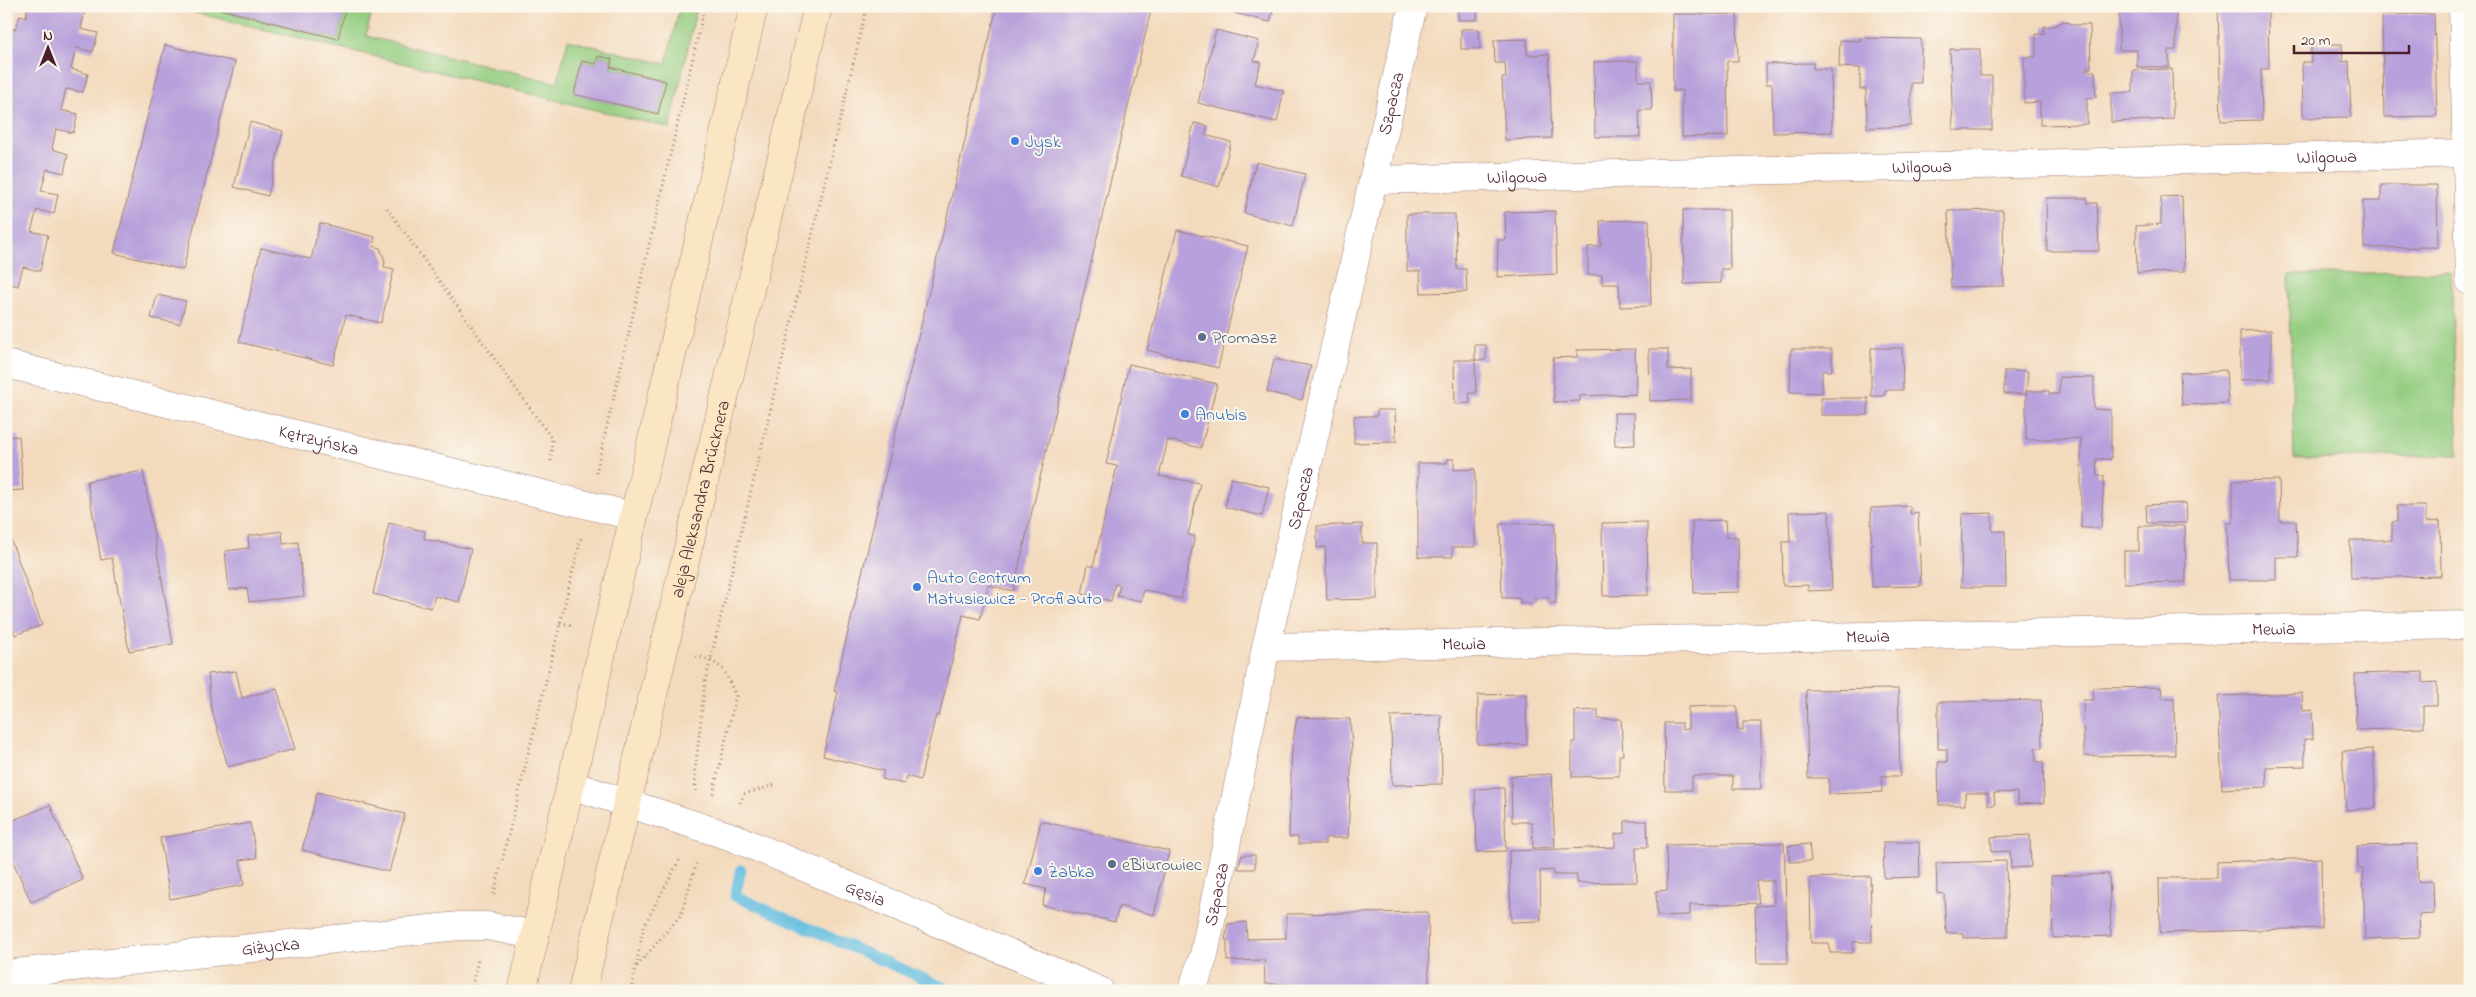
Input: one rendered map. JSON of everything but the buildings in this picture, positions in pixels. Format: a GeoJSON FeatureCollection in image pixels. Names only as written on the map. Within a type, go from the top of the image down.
{"type":"FeatureCollection","features":[{"type":"Feature","properties":{"kind":"main road"},"geometry":{"type":"LineString","coordinates":[[522,991],[754,6]]}},
{"type":"Feature","properties":{"kind":"main road","name":"aleja Aleksandra Brücknera"},"geometry":{"type":"LineString","coordinates":[[582,991],[818,6]]}},
{"type":"Feature","properties":{"kind":"street","name":"Szpacza"},"geometry":{"type":"LineString","coordinates":[[1192,991],[1204,955],[1266,647],[1414,6]]}},
{"type":"Feature","properties":{"kind":"street"},"geometry":{"type":"LineString","coordinates":[[2463,6],[2470,281]]}},
{"type":"Feature","properties":{"kind":"street","name":"Wilgowa"},"geometry":{"type":"LineString","coordinates":[[1373,180],[2468,153]]}},
{"type":"Feature","properties":{"kind":"street","name":"Kętrzyńska"},"geometry":{"type":"LineString","coordinates":[[6,364],[634,516]]}},
{"type":"Feature","properties":{"kind":"street","name":"Mewia"},"geometry":{"type":"LineString","coordinates":[[1266,647],[2470,625]]}},
{"type":"Feature","properties":{"kind":"street","name":"Gęsia"},"geometry":{"type":"LineString","coordinates":[[570,785],[732,837],[1100,991]]}},
{"type":"Feature","properties":{"kind":"street","name":"Giżycka"},"geometry":{"type":"LineString","coordinates":[[6,974],[459,926],[487,926],[535,935]]}},
{"type":"Feature","properties":{"kind":"path"},"geometry":{"type":"LineString","coordinates":[[711,660],[867,6]]}},
{"type":"Feature","properties":{"kind":"path"},"geometry":{"type":"LineString","coordinates":[[388,208],[552,438],[551,466],[546,495]]}},
{"type":"Feature","properties":{"kind":"path"},"geometry":{"type":"LineString","coordinates":[[737,810],[744,794],[775,785]]}},
{"type":"Feature","properties":{"kind":"path"},"geometry":{"type":"LineString","coordinates":[[631,991],[637,967]]}},
{"type":"Feature","properties":{"kind":"green space"},"geometry":{"type":"Polygon","coordinates":[[[167,6],[205,6],[338,39],[346,6],[373,6],[366,36],[557,83],[568,40],[666,64],[680,6],[697,6],[670,128],[167,6]],[[599,56],[596,64],[582,61],[574,94],[658,114],[666,81],[610,67],[612,59],[599,56]]]}},
{"type":"Feature","properties":{"kind":"green space"},"geometry":{"type":"Polygon","coordinates":[[[2451,271],[2458,455],[2294,459],[2289,275],[2451,271]]]}},
{"type":"Feature","properties":{"kind":"waterway"},"geometry":{"type":"LineString","coordinates":[[741,870],[735,896],[952,991]]}},
{"type":"Feature","properties":{"kind":"place","name":"Jysk"},"geometry":{"type":"Point","coordinates":[1015,141]}},
{"type":"Feature","properties":{"kind":"place","name":"Promasz"},"geometry":{"type":"Point","coordinates":[1202,337]}},
{"type":"Feature","properties":{"kind":"place","name":"Anubis"},"geometry":{"type":"Point","coordinates":[1185,414]}},
{"type":"Feature","properties":{"kind":"place","name":"Auto Centrum Matusiewicz - Profiauto"},"geometry":{"type":"Point","coordinates":[917,587]}},
{"type":"Feature","properties":{"kind":"place","name":"eBiurowiec"},"geometry":{"type":"Point","coordinates":[1112,864]}},
{"type":"Feature","properties":{"kind":"place","name":"Żabka"},"geometry":{"type":"Point","coordinates":[1038,871]}}]}
